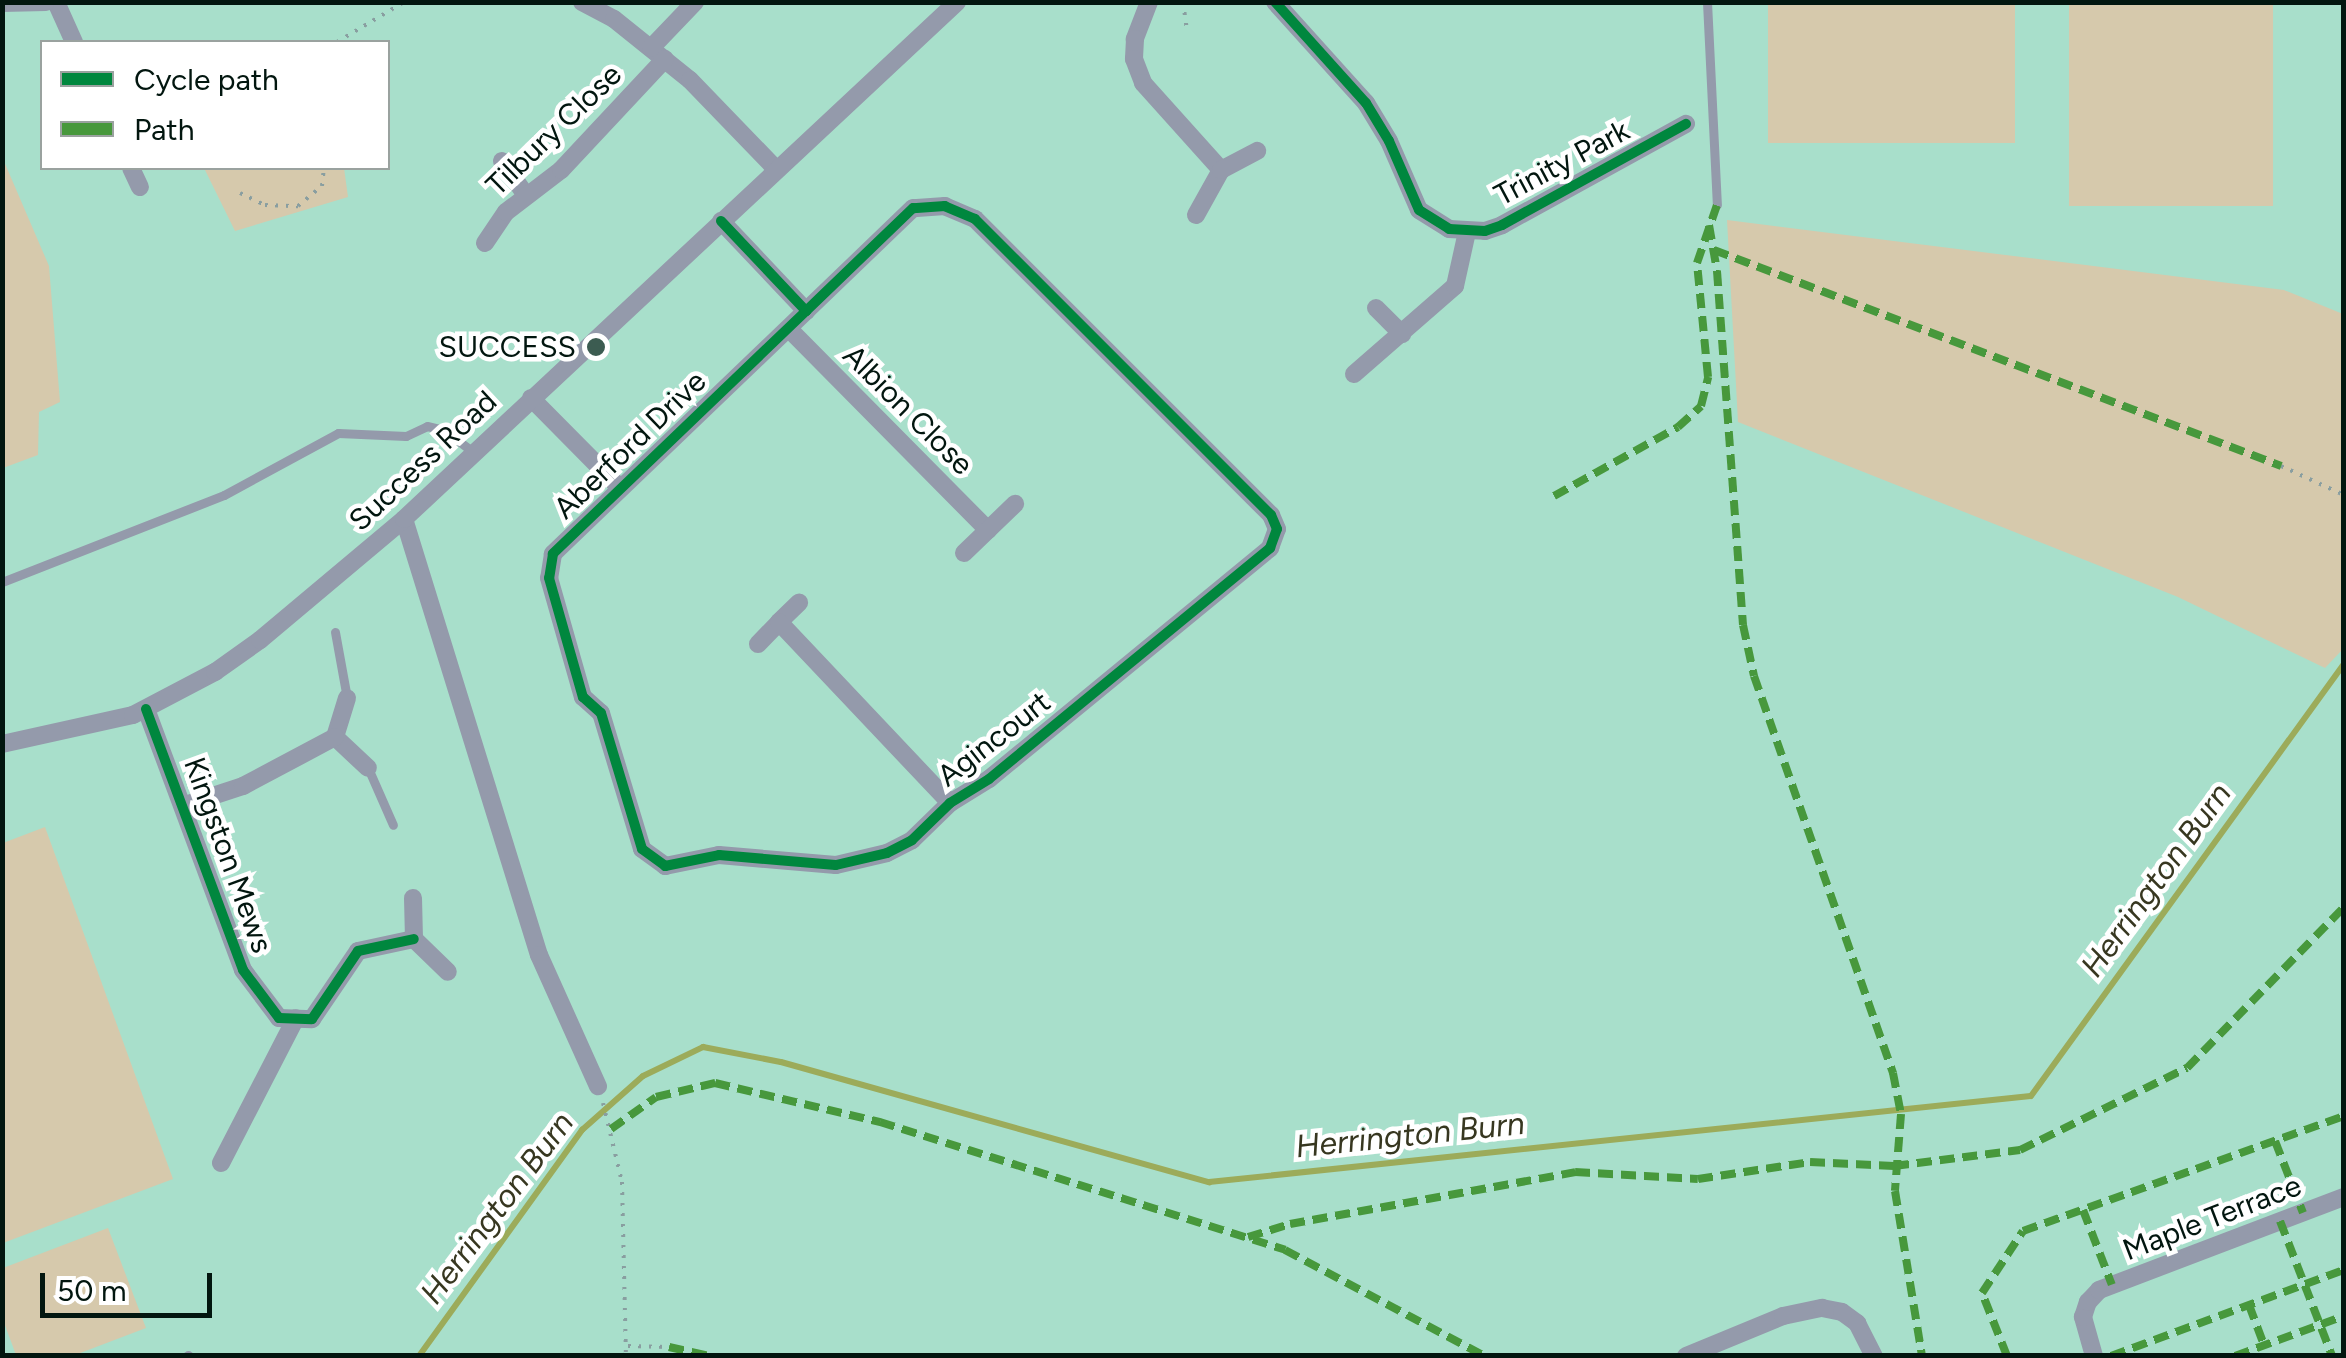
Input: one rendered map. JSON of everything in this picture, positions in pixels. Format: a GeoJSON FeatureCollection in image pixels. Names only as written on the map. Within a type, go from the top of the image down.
{"type":"FeatureCollection","features":[{"type":"Feature","properties":{"kind":"street"},"geometry":{"type":"LineString","coordinates":[[2,3],[46,2]]}},
{"type":"Feature","properties":{"kind":"street"},"geometry":{"type":"LineString","coordinates":[[56,2],[73,40]]}},
{"type":"Feature","properties":{"kind":"street"},"geometry":{"type":"LineString","coordinates":[[582,2],[614,19],[690,80],[776,169]]}},
{"type":"Feature","properties":{"kind":"street","name":"Tilbury Close"},"geometry":{"type":"LineString","coordinates":[[485,243],[525,194],[560,170],[658,54],[678,15],[695,2]]}},
{"type":"Feature","properties":{"kind":"street","name":"Success Road"},"geometry":{"type":"LineString","coordinates":[[2,744],[146,709],[215,672],[260,640],[404,520],[957,2]]}},
{"type":"Feature","properties":{"kind":"street"},"geometry":{"type":"LineString","coordinates":[[1149,2],[1135,39],[1134,58],[1143,83],[1221,170]]}},
{"type":"Feature","properties":{"kind":"street","name":"Trinity Park"},"geometry":{"type":"LineString","coordinates":[[1276,2],[1366,103],[1390,141],[1419,210],[1449,229],[1467,232],[1502,225],[1686,124]]}},
{"type":"Feature","properties":{"kind":"street"},"geometry":{"type":"LineString","coordinates":[[1196,215],[1221,170],[1257,151]]}},
{"type":"Feature","properties":{"kind":"street"},"geometry":{"type":"LineString","coordinates":[[502,161],[525,194]]}},
{"type":"Feature","properties":{"kind":"street"},"geometry":{"type":"LineString","coordinates":[[132,170],[140,187]]}},
{"type":"Feature","properties":{"kind":"street","name":"Aberford Drive"},"geometry":{"type":"LineString","coordinates":[[652,860],[642,849],[601,712],[583,697],[549,578],[552,554],[913,208],[945,206],[975,219],[1271,515],[1277,529],[1270,548]]}},
{"type":"Feature","properties":{"kind":"street"},"geometry":{"type":"LineString","coordinates":[[721,221],[806,311]]}},
{"type":"Feature","properties":{"kind":"street","name":"Trinity Park"},"geometry":{"type":"LineString","coordinates":[[1354,374],[1454,286],[1467,232]]}},
{"type":"Feature","properties":{"kind":"street"},"geometry":{"type":"LineString","coordinates":[[1376,308],[1402,334]]}},
{"type":"Feature","properties":{"kind":"street","name":"Albion Close"},"geometry":{"type":"LineString","coordinates":[[789,329],[988,530]]}},
{"type":"Feature","properties":{"kind":"street"},"geometry":{"type":"LineString","coordinates":[[531,398],[619,487]]}},
{"type":"Feature","properties":{"kind":"street"},"geometry":{"type":"LineString","coordinates":[[964,554],[1015,504]]}},
{"type":"Feature","properties":{"kind":"street"},"geometry":{"type":"LineString","coordinates":[[404,520],[539,955],[598,1086]]}},
{"type":"Feature","properties":{"kind":"street","name":"Agincourt"},"geometry":{"type":"LineString","coordinates":[[652,860],[665,866],[718,855],[836,866],[887,853],[912,840],[950,804],[989,779],[1270,548]]}},
{"type":"Feature","properties":{"kind":"street"},"geometry":{"type":"LineString","coordinates":[[758,644],[799,603]]}},
{"type":"Feature","properties":{"kind":"street","name":"Agincourt"},"geometry":{"type":"LineString","coordinates":[[780,622],[950,804]]}},
{"type":"Feature","properties":{"kind":"street"},"geometry":{"type":"LineString","coordinates":[[347,698],[335,737],[368,768]]}},
{"type":"Feature","properties":{"kind":"street","name":"Kingston Mews"},"geometry":{"type":"LineString","coordinates":[[146,709],[243,970],[279,1018],[296,1018]]}},
{"type":"Feature","properties":{"kind":"street","name":"Kingston Mews"},"geometry":{"type":"LineString","coordinates":[[185,806],[244,786],[335,737]]}},
{"type":"Feature","properties":{"kind":"street"},"geometry":{"type":"LineString","coordinates":[[413,898],[414,939],[448,972]]}},
{"type":"Feature","properties":{"kind":"street"},"geometry":{"type":"LineString","coordinates":[[222,1162],[296,1018],[312,1018],[358,951],[414,939]]}},
{"type":"Feature","properties":{"kind":"street","name":"Maple Terrace"},"geometry":{"type":"LineString","coordinates":[[2094,1356],[2083,1317],[2088,1302],[2099,1290],[2344,1197]]}},
{"type":"Feature","properties":{"kind":"street"},"geometry":{"type":"LineString","coordinates":[[1686,1356],[1783,1316],[1822,1308],[1842,1312],[1857,1323],[1874,1356]]}},
{"type":"Feature","properties":{"kind":"lane"},"geometry":{"type":"LineString","coordinates":[[1707,2],[1717,205]]}},
{"type":"Feature","properties":{"kind":"lane"},"geometry":{"type":"LineString","coordinates":[[2,582],[224,495],[338,433],[406,436],[427,426],[444,430],[474,453]]}},
{"type":"Feature","properties":{"kind":"lane"},"geometry":{"type":"LineString","coordinates":[[334,632],[347,698]]}},
{"type":"Feature","properties":{"kind":"lane"},"geometry":{"type":"LineString","coordinates":[[368,768],[393,825]]}},
{"type":"Feature","properties":{"kind":"path"},"geometry":{"type":"LineString","coordinates":[[340,40],[404,2]]}},
{"type":"Feature","properties":{"kind":"path"},"geometry":{"type":"LineString","coordinates":[[1183,2],[1187,32]]}},
{"type":"Feature","properties":{"kind":"path"},"geometry":{"type":"LineString","coordinates":[[240,193],[265,205],[298,206],[322,186],[324,170]]}},
{"type":"Feature","properties":{"kind":"path"},"geometry":{"type":"LineString","coordinates":[[2280,466],[2344,495]]}},
{"type":"Feature","properties":{"kind":"path"},"geometry":{"type":"LineString","coordinates":[[606,1115],[622,1182],[626,1356]]}},
{"type":"Feature","properties":{"kind":"path"},"geometry":{"type":"LineString","coordinates":[[628,1346],[669,1348]]}},
{"type":"Feature","properties":{"kind":"shaded area"},"geometry":{"type":"Polygon","coordinates":[[[1768,3],[2015,3],[2015,143],[1768,143],[1768,3]]]}},
{"type":"Feature","properties":{"kind":"shaded area"},"geometry":{"type":"Polygon","coordinates":[[[2069,3],[2273,3],[2273,206],[2069,206],[2069,3]]]}},
{"type":"Feature","properties":{"kind":"shaded area"},"geometry":{"type":"Polygon","coordinates":[[[3,159],[49,266],[60,402],[39,412],[38,455],[3,468],[3,159]]]}},
{"type":"Feature","properties":{"kind":"shaded area"},"geometry":{"type":"Polygon","coordinates":[[[205,170],[344,170],[348,197],[235,231],[205,170]]]}},
{"type":"Feature","properties":{"kind":"shaded area"},"geometry":{"type":"Polygon","coordinates":[[[1727,220],[2284,290],[2343,314],[2343,649],[2325,668],[2178,597],[1738,422],[1727,220]]]}},
{"type":"Feature","properties":{"kind":"shaded area"},"geometry":{"type":"Polygon","coordinates":[[[45,827],[173,1179],[3,1243],[3,843],[45,827]]]}},
{"type":"Feature","properties":{"kind":"shaded area"},"geometry":{"type":"Polygon","coordinates":[[[108,1228],[146,1328],[75,1355],[16,1355],[3,1320],[3,1268],[108,1228]]]}},
{"type":"Feature","properties":{"kind":"waterway","name":"Herrington Burn"},"geometry":{"type":"LineString","coordinates":[[419,1356],[582,1130],[643,1076],[703,1047],[781,1062],[1209,1182],[2031,1096],[2344,664]]}},
{"type":"Feature","properties":{"kind":"marked path"},"geometry":{"type":"LineString","coordinates":[[1554,496],[1678,427],[1701,406],[1708,377],[1697,263],[1717,205]]}},
{"type":"Feature","properties":{"kind":"marked path"},"geometry":{"type":"LineString","coordinates":[[1709,225],[1717,271],[1743,625],[1754,676],[1893,1073],[1901,1114],[1895,1191],[1922,1356]]}},
{"type":"Feature","properties":{"kind":"marked path"},"geometry":{"type":"LineString","coordinates":[[1714,250],[2281,466]]}},
{"type":"Feature","properties":{"kind":"marked path"},"geometry":{"type":"LineString","coordinates":[[1248,1237],[1290,1224],[1575,1172],[1698,1179],[1810,1162],[1894,1166],[2020,1150],[2187,1068],[2344,907]]}},
{"type":"Feature","properties":{"kind":"marked path"},"geometry":{"type":"LineString","coordinates":[[611,1129],[656,1097],[715,1083],[880,1122],[1285,1250],[1484,1356]]}},
{"type":"Feature","properties":{"kind":"marked path"},"geometry":{"type":"LineString","coordinates":[[2007,1356],[1982,1293],[2023,1231],[2344,1116]]}},
{"type":"Feature","properties":{"kind":"marked path"},"geometry":{"type":"LineString","coordinates":[[2275,1141],[2303,1213]]}},
{"type":"Feature","properties":{"kind":"marked path"},"geometry":{"type":"LineString","coordinates":[[2083,1210],[2112,1285]]}},
{"type":"Feature","properties":{"kind":"marked path"},"geometry":{"type":"LineString","coordinates":[[2280,1221],[2332,1356]]}},
{"type":"Feature","properties":{"kind":"marked path"},"geometry":{"type":"LineString","coordinates":[[2111,1356],[2344,1270]]}},
{"type":"Feature","properties":{"kind":"marked path"},"geometry":{"type":"LineString","coordinates":[[2249,1305],[2264,1345]]}},
{"type":"Feature","properties":{"kind":"marked path"},"geometry":{"type":"LineString","coordinates":[[2235,1356],[2344,1316]]}},
{"type":"Feature","properties":{"kind":"marked path"},"geometry":{"type":"LineString","coordinates":[[669,1347],[709,1356]]}},
{"type":"Feature","properties":{"kind":"cycle path"},"geometry":{"type":"LineString","coordinates":[[1275,2],[1366,103],[1389,141],[1419,210],[1449,229],[1485,231],[1502,225],[1686,124]]}},
{"type":"Feature","properties":{"kind":"cycle path"},"geometry":{"type":"LineString","coordinates":[[721,221],[806,311],[553,554],[549,578],[583,697],[601,713],[642,849],[665,866],[719,855],[836,865],[887,853],[912,840],[950,803],[989,779],[1270,548],[1277,529],[1271,515],[975,219],[945,206],[913,208],[806,311]]}},
{"type":"Feature","properties":{"kind":"cycle path"},"geometry":{"type":"LineString","coordinates":[[146,709],[243,970],[279,1018],[312,1019],[358,951],[414,939]]}},
{"type":"Feature","properties":{"kind":"place","name":"SUCCESS"},"geometry":{"type":"Point","coordinates":[596,347]}}]}
